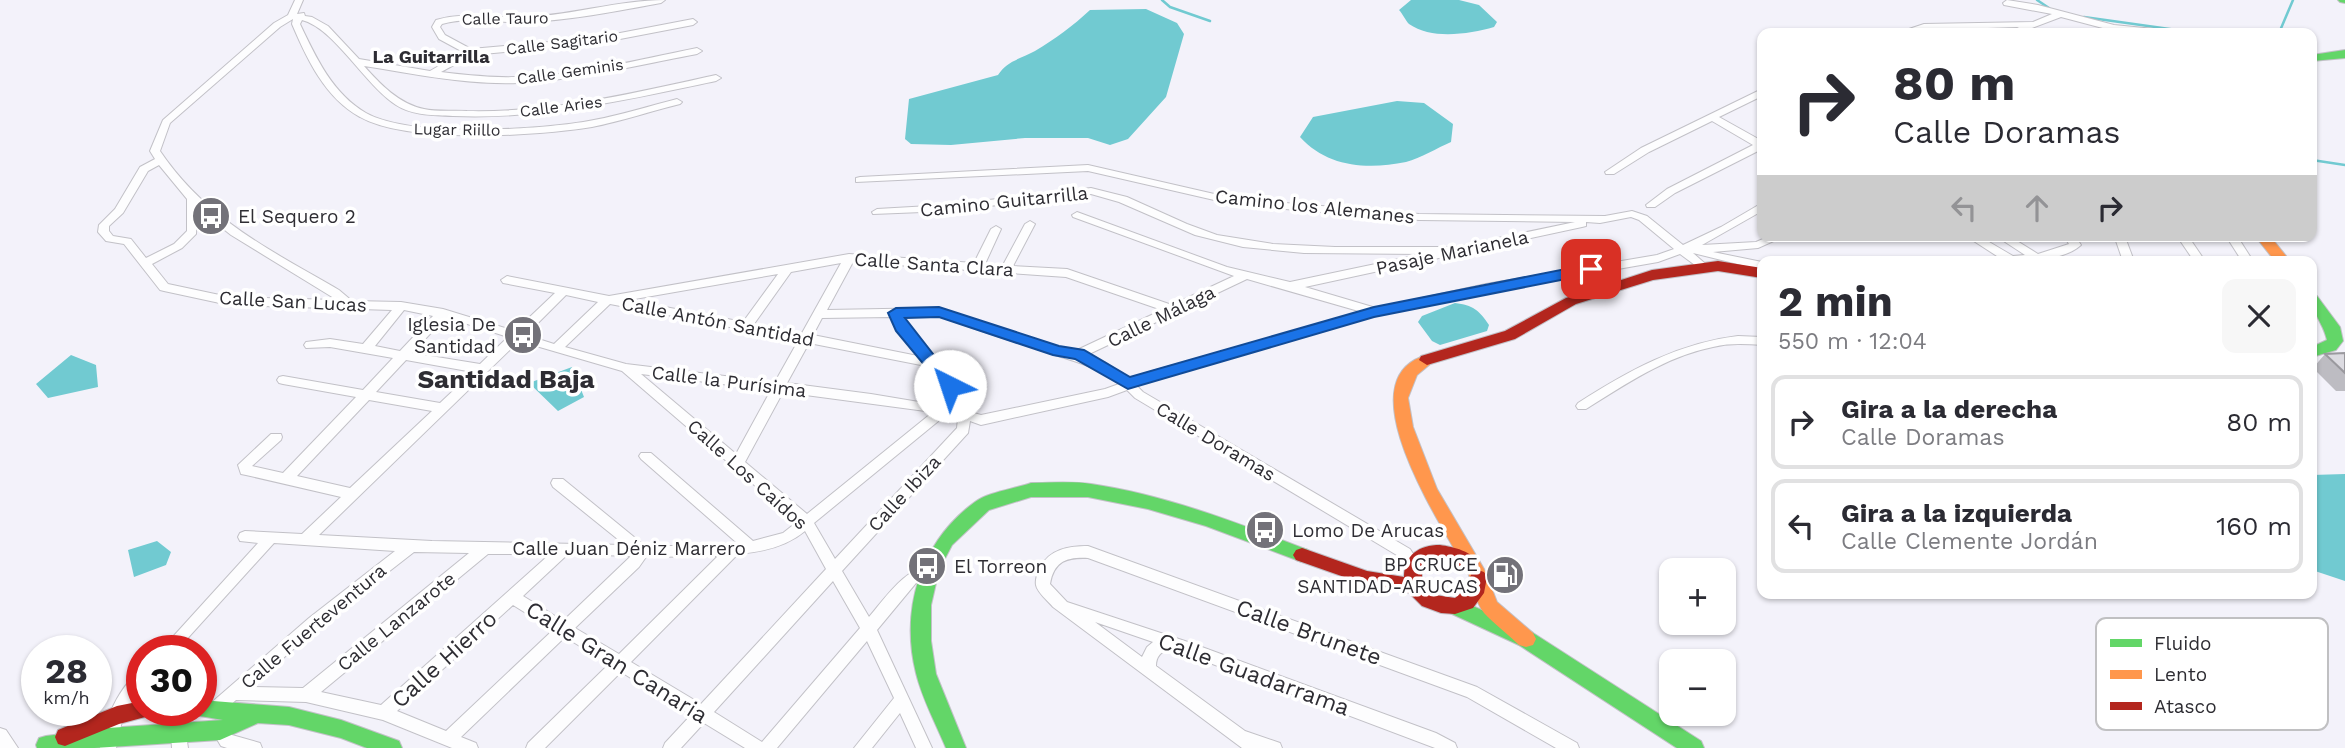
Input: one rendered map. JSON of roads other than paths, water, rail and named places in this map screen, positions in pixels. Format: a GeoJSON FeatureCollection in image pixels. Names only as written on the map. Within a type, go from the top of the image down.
{"type":"FeatureCollection","features":[{"type":"Feature","properties":{"kind":"main road"},"geometry":{"type":"LineString","coordinates":[[2317,57],[2345,54]]}},
{"type":"Feature","properties":{"kind":"main road"},"geometry":{"type":"LineString","coordinates":[[2268,242],[2279,256]]}},
{"type":"Feature","properties":{"kind":"main road"},"geometry":{"type":"LineString","coordinates":[[1526,639],[1489,606],[1475,570],[1429,491],[1405,427],[1400,398],[1410,372],[1426,360],[1486,345],[1510,335],[1571,301],[1652,275],[1718,266],[1757,272]]}},
{"type":"Feature","properties":{"kind":"main road"},"geometry":{"type":"LineString","coordinates":[[2317,306],[2332,327],[2335,341],[2331,346],[2317,350]]}},
{"type":"Feature","properties":{"kind":"main road"},"geometry":{"type":"LineString","coordinates":[[956,748],[926,672],[921,616],[923,590],[935,557],[952,530],[977,509],[1003,497],[1030,491],[1071,489],[1138,499],[1210,518],[1383,582],[1417,564],[1456,554],[1475,570],[1480,587],[1477,595],[1457,607],[1446,607],[1427,600],[1417,564]]}},
{"type":"Feature","properties":{"kind":"main road"},"geometry":{"type":"LineString","coordinates":[[1417,564],[1444,539],[1444,518]]}},
{"type":"Feature","properties":{"kind":"main road"},"geometry":{"type":"LineString","coordinates":[[1457,607],[1526,639],[1694,748]]}},
{"type":"Feature","properties":{"kind":"main road"},"geometry":{"type":"LineString","coordinates":[[217,709],[289,716],[341,729],[392,748]]}},
{"type":"Feature","properties":{"kind":"main road"},"geometry":{"type":"LineString","coordinates":[[43,746],[126,713]]}},
{"type":"Feature","properties":{"kind":"main road"},"geometry":{"type":"LineString","coordinates":[[43,746],[179,741],[220,731],[256,714]]}},
{"type":"Feature","properties":{"kind":"street"},"geometry":{"type":"LineString","coordinates":[[299,0],[297,15],[276,25],[166,122],[155,151],[160,161],[192,198],[233,232],[348,303]]}},
{"type":"Feature","properties":{"kind":"street","name":"Calle Tauro"},"geometry":{"type":"LineString","coordinates":[[470,52],[442,37],[436,27],[439,22],[458,19],[525,20],[585,14],[661,0]]}},
{"type":"Feature","properties":{"kind":"street"},"geometry":{"type":"LineString","coordinates":[[2030,0],[2038,8]]}},
{"type":"Feature","properties":{"kind":"street"},"geometry":{"type":"LineString","coordinates":[[2007,3],[2038,8],[2114,28]]}},
{"type":"Feature","properties":{"kind":"street","name":"Calle Aries"},"geometry":{"type":"LineString","coordinates":[[297,15],[321,24],[359,62],[371,81],[393,100],[411,110],[502,114],[597,103],[716,78]]}},
{"type":"Feature","properties":{"kind":"street","name":"Lugar Riillo"},"geometry":{"type":"LineString","coordinates":[[297,15],[296,24],[314,67],[334,93],[365,116],[386,126],[487,132],[589,124],[677,102]]}},
{"type":"Feature","properties":{"kind":"street"},"geometry":{"type":"LineString","coordinates":[[2022,28],[2058,15]]}},
{"type":"Feature","properties":{"kind":"street","name":"Calle Sagitario"},"geometry":{"type":"LineString","coordinates":[[434,72],[470,52],[594,41],[693,22]]}},
{"type":"Feature","properties":{"kind":"street"},"geometry":{"type":"LineString","coordinates":[[1920,28],[2031,24]]}},
{"type":"Feature","properties":{"kind":"street","name":"Calle Geminis"},"geometry":{"type":"LineString","coordinates":[[359,62],[392,68],[519,80],[594,70],[697,51]]}},
{"type":"Feature","properties":{"kind":"street"},"geometry":{"type":"LineString","coordinates":[[371,81],[392,68]]}},
{"type":"Feature","properties":{"kind":"street"},"geometry":{"type":"LineString","coordinates":[[1610,172],[1645,150],[1757,94]]}},
{"type":"Feature","properties":{"kind":"street"},"geometry":{"type":"LineString","coordinates":[[1712,117],[1757,142]]}},
{"type":"Feature","properties":{"kind":"street"},"geometry":{"type":"LineString","coordinates":[[1651,205],[1671,191],[1757,148]]}},
{"type":"Feature","properties":{"kind":"street","name":"Calle San Lucas"},"geometry":{"type":"LineString","coordinates":[[160,161],[144,169],[119,211],[104,225],[103,232],[110,239],[127,241],[164,287],[229,301],[401,306],[443,313],[516,337]]}},
{"type":"Feature","properties":{"kind":"street","name":"Camino los Alemanes"},"geometry":{"type":"LineString","coordinates":[[860,180],[1088,168],[1236,202],[1419,217],[1606,219]]}},
{"type":"Feature","properties":{"kind":"street","name":"Camino Guitarrilla"},"geometry":{"type":"LineString","coordinates":[[877,212],[947,208],[1091,191],[1114,194],[1133,201],[1177,226],[1240,244],[1295,248],[1457,251]]}},
{"type":"Feature","properties":{"kind":"street"},"geometry":{"type":"LineString","coordinates":[[145,263],[178,246],[192,232],[192,198]]}},
{"type":"Feature","properties":{"kind":"street"},"geometry":{"type":"LineString","coordinates":[[945,409],[981,420],[1108,393],[1128,384],[1374,312],[1499,286],[1658,258],[1685,250],[1728,229],[1757,209]]}},
{"type":"Feature","properties":{"kind":"street","name":"Pasaje Marianela"},"geometry":{"type":"LineString","coordinates":[[1290,286],[1632,214],[1643,218],[1703,267]]}},
{"type":"Feature","properties":{"kind":"street"},"geometry":{"type":"LineString","coordinates":[[1077,215],[1244,276],[1290,286],[1374,312]]}},
{"type":"Feature","properties":{"kind":"street"},"geometry":{"type":"LineString","coordinates":[[1006,269],[1030,224]]}},
{"type":"Feature","properties":{"kind":"street"},"geometry":{"type":"LineString","coordinates":[[978,267],[996,229]]}},
{"type":"Feature","properties":{"kind":"street"},"geometry":{"type":"LineString","coordinates":[[1685,250],[1758,245],[1765,242]]}},
{"type":"Feature","properties":{"kind":"street"},"geometry":{"type":"LineString","coordinates":[[1981,242],[2004,256]]}},
{"type":"Feature","properties":{"kind":"street"},"geometry":{"type":"LineString","coordinates":[[2011,242],[2034,256]]}},
{"type":"Feature","properties":{"kind":"street"},"geometry":{"type":"LineString","coordinates":[[2054,256],[2071,242]]}},
{"type":"Feature","properties":{"kind":"street"},"geometry":{"type":"LineString","coordinates":[[1685,250],[1757,265]]}},
{"type":"Feature","properties":{"kind":"street"},"geometry":{"type":"LineString","coordinates":[[738,462],[849,258]]}},
{"type":"Feature","properties":{"kind":"street","name":"Calle Santa Clara"},"geometry":{"type":"LineString","coordinates":[[607,300],[849,258],[1067,273],[1174,310]]}},
{"type":"Feature","properties":{"kind":"street"},"geometry":{"type":"LineString","coordinates":[[1658,258],[1671,271]]}},
{"type":"Feature","properties":{"kind":"street"},"geometry":{"type":"LineString","coordinates":[[1640,262],[1652,275]]}},
{"type":"Feature","properties":{"kind":"street"},"geometry":{"type":"LineString","coordinates":[[745,328],[788,268]]}},
{"type":"Feature","properties":{"kind":"street","name":"Calle Málaga"},"geometry":{"type":"LineString","coordinates":[[1079,354],[1244,276]]}},
{"type":"Feature","properties":{"kind":"street","name":"Calle Antón Santidad"},"geometry":{"type":"LineString","coordinates":[[507,280],[929,362]]}},
{"type":"Feature","properties":{"kind":"street"},"geometry":{"type":"LineString","coordinates":[[307,538],[563,292]]}},
{"type":"Feature","properties":{"kind":"street"},"geometry":{"type":"LineString","coordinates":[[556,349],[607,300]]}},
{"type":"Feature","properties":{"kind":"street"},"geometry":{"type":"LineString","coordinates":[[366,349],[401,306]]}},
{"type":"Feature","properties":{"kind":"street","name":"Calle Doramas"},"geometry":{"type":"LineString","coordinates":[[819,314],[939,312],[1058,352],[1079,354],[1128,384],[1139,395],[1417,564]]}},
{"type":"Feature","properties":{"kind":"street"},"geometry":{"type":"LineString","coordinates":[[285,480],[443,313]]}},
{"type":"Feature","properties":{"kind":"street"},"geometry":{"type":"LineString","coordinates":[[896,313],[901,327],[950,386],[965,414]]}},
{"type":"Feature","properties":{"kind":"street","name":"Calle la Purísima"},"geometry":{"type":"LineString","coordinates":[[516,337],[626,368],[945,409]]}},
{"type":"Feature","properties":{"kind":"street"},"geometry":{"type":"LineString","coordinates":[[1582,406],[1640,369],[1669,356],[1706,345],[1757,340]]}},
{"type":"Feature","properties":{"kind":"street"},"geometry":{"type":"LineString","coordinates":[[310,345],[330,344],[366,349],[482,369]]}},
{"type":"Feature","properties":{"kind":"street","name":"Calle Los Caídos"},"geometry":{"type":"LineString","coordinates":[[626,368],[806,521],[869,630],[924,748]]}},
{"type":"Feature","properties":{"kind":"street"},"geometry":{"type":"LineString","coordinates":[[283,380],[442,408]]}},
{"type":"Feature","properties":{"kind":"street","name":"Calle Juan Déniz Marrero"},"geometry":{"type":"LineString","coordinates":[[245,537],[485,548],[642,551],[752,548],[788,537],[945,409]]}},
{"type":"Feature","properties":{"kind":"street","name":"Calle Ibiza"},"geometry":{"type":"LineString","coordinates":[[671,748],[963,430],[965,414]]}},
{"type":"Feature","properties":{"kind":"street"},"geometry":{"type":"LineString","coordinates":[[276,437],[245,465],[246,470],[353,494]]}},
{"type":"Feature","properties":{"kind":"street"},"geometry":{"type":"LineString","coordinates":[[646,456],[752,548]]}},
{"type":"Feature","properties":{"kind":"street"},"geometry":{"type":"LineString","coordinates":[[449,738],[634,563],[642,551],[558,483]]}},
{"type":"Feature","properties":{"kind":"street"},"geometry":{"type":"LineString","coordinates":[[182,635],[271,538]]}},
{"type":"Feature","properties":{"kind":"street","name":"Calle Fuerteventura"},"geometry":{"type":"LineString","coordinates":[[217,703],[233,693],[314,622],[411,546]]}},
{"type":"Feature","properties":{"kind":"street","name":"Calle Lanzarote"},"geometry":{"type":"LineString","coordinates":[[306,695],[485,548]]}},
{"type":"Feature","properties":{"kind":"street","name":"Calle Hierro"},"geometry":{"type":"LineString","coordinates":[[384,713],[565,549]]}},
{"type":"Feature","properties":{"kind":"street"},"geometry":{"type":"LineString","coordinates":[[534,748],[735,550]]}},
{"type":"Feature","properties":{"kind":"street","name":"Calle Brunete"},"geometry":{"type":"LineString","coordinates":[[1058,603],[1043,585],[1044,572],[1055,557],[1070,551],[1088,552],[1472,692],[1571,748]]}},
{"type":"Feature","properties":{"kind":"street"},"geometry":{"type":"LineString","coordinates":[[766,748],[911,579],[929,572]]}},
{"type":"Feature","properties":{"kind":"street","name":"Calle Gran Canaria"},"geometry":{"type":"LineString","coordinates":[[512,597],[759,748]]}},
{"type":"Feature","properties":{"kind":"street"},"geometry":{"type":"LineString","coordinates":[[1058,603],[1255,748]]}},
{"type":"Feature","properties":{"kind":"street","name":"Calle Guadarrama"},"geometry":{"type":"LineString","coordinates":[[1058,603],[1436,740],[1449,748]]}},
{"type":"Feature","properties":{"kind":"street"},"geometry":{"type":"LineString","coordinates":[[1148,670],[1148,656],[1154,648],[1170,642]]}},
{"type":"Feature","properties":{"kind":"street"},"geometry":{"type":"LineString","coordinates":[[233,693],[306,695],[384,713],[470,748]]}},
{"type":"Feature","properties":{"kind":"street"},"geometry":{"type":"LineString","coordinates":[[862,748],[902,699]]}},
{"type":"Feature","properties":{"kind":"street"},"geometry":{"type":"LineString","coordinates":[[108,743],[117,715],[126,700]]}},
{"type":"Feature","properties":{"kind":"street"},"geometry":{"type":"LineString","coordinates":[[220,731],[227,741],[254,748]]}},
{"type":"Feature","properties":{"kind":"street"},"geometry":{"type":"LineString","coordinates":[[0,735],[10,748]]}},
{"type":"Feature","properties":{"kind":"street"},"geometry":{"type":"LineString","coordinates":[[1239,735],[1274,748]]}},
{"type":"Feature","properties":{"kind":"water"},"geometry":{"type":"Polygon","coordinates":[[[1411,0],[1459,0],[1479,5],[1497,22],[1494,27],[1473,32],[1428,32],[1409,24],[1399,10],[1411,0]]]}},
{"type":"Feature","properties":{"kind":"water"},"geometry":{"type":"Polygon","coordinates":[[[1146,9],[1177,23],[1184,34],[1166,97],[1128,139],[1110,145],[1088,138],[1025,138],[951,145],[911,144],[905,139],[909,99],[998,75],[1010,63],[1057,37],[1090,10],[1146,9]]]}},
{"type":"Feature","properties":{"kind":"water"},"geometry":{"type":"Polygon","coordinates":[[[1397,101],[1424,103],[1453,124],[1451,142],[1406,162],[1362,166],[1322,155],[1300,137],[1313,117],[1397,101]]]}},
{"type":"Feature","properties":{"kind":"water"},"geometry":{"type":"Polygon","coordinates":[[[1455,303],[1479,312],[1489,325],[1487,331],[1440,345],[1432,341],[1418,322],[1422,316],[1455,303]]]}},
{"type":"Feature","properties":{"kind":"water"},"geometry":{"type":"Polygon","coordinates":[[[71,355],[96,365],[98,387],[48,398],[36,384],[71,355]]]}},
{"type":"Feature","properties":{"kind":"water"},"geometry":{"type":"Polygon","coordinates":[[[572,367],[584,397],[558,411],[529,383],[572,367]]]}},
{"type":"Feature","properties":{"kind":"water"},"geometry":{"type":"Polygon","coordinates":[[[2345,474],[2345,581],[2317,572],[2317,475],[2345,474]]]}},
{"type":"Feature","properties":{"kind":"water"},"geometry":{"type":"Polygon","coordinates":[[[157,541],[171,552],[166,565],[134,577],[128,550],[157,541]]]}},
{"type":"Feature","properties":{"kind":"waterway"},"geometry":{"type":"LineString","coordinates":[[1162,0],[1170,7],[1210,21]]}},
{"type":"Feature","properties":{"kind":"waterway"},"geometry":{"type":"LineString","coordinates":[[2037,0],[2049,8]]}},
{"type":"Feature","properties":{"kind":"waterway"},"geometry":{"type":"LineString","coordinates":[[2281,28],[2293,0]]}},
{"type":"Feature","properties":{"kind":"waterway"},"geometry":{"type":"LineString","coordinates":[[2084,17],[2162,28]]}},
{"type":"Feature","properties":{"kind":"waterway"},"geometry":{"type":"LineString","coordinates":[[2317,161],[2345,165]]}},
{"type":"Feature","properties":{"kind":"place","name":"El Sequero 2"},"geometry":{"type":"Point","coordinates":[211,216]}},
{"type":"Feature","properties":{"kind":"place","name":"Iglesia De Santidad"},"geometry":{"type":"Point","coordinates":[523,335]}},
{"type":"Feature","properties":{"kind":"place","name":"Lomo De Arucas"},"geometry":{"type":"Point","coordinates":[1265,530]}},
{"type":"Feature","properties":{"kind":"place","name":"El Torreon"},"geometry":{"type":"Point","coordinates":[927,566]}},
{"type":"Feature","properties":{"kind":"place","name":"BP CRUCE SANTIDAD-ARUCAS"},"geometry":{"type":"Point","coordinates":[1505,575]}},
{"type":"Feature","properties":{"kind":"district","name":"La Guitarrilla"},"geometry":{"type":"Point","coordinates":[431,57]}},
{"type":"Feature","properties":{"kind":"district","name":"Santidad Baja"},"geometry":{"type":"Point","coordinates":[506,379]}}]}
